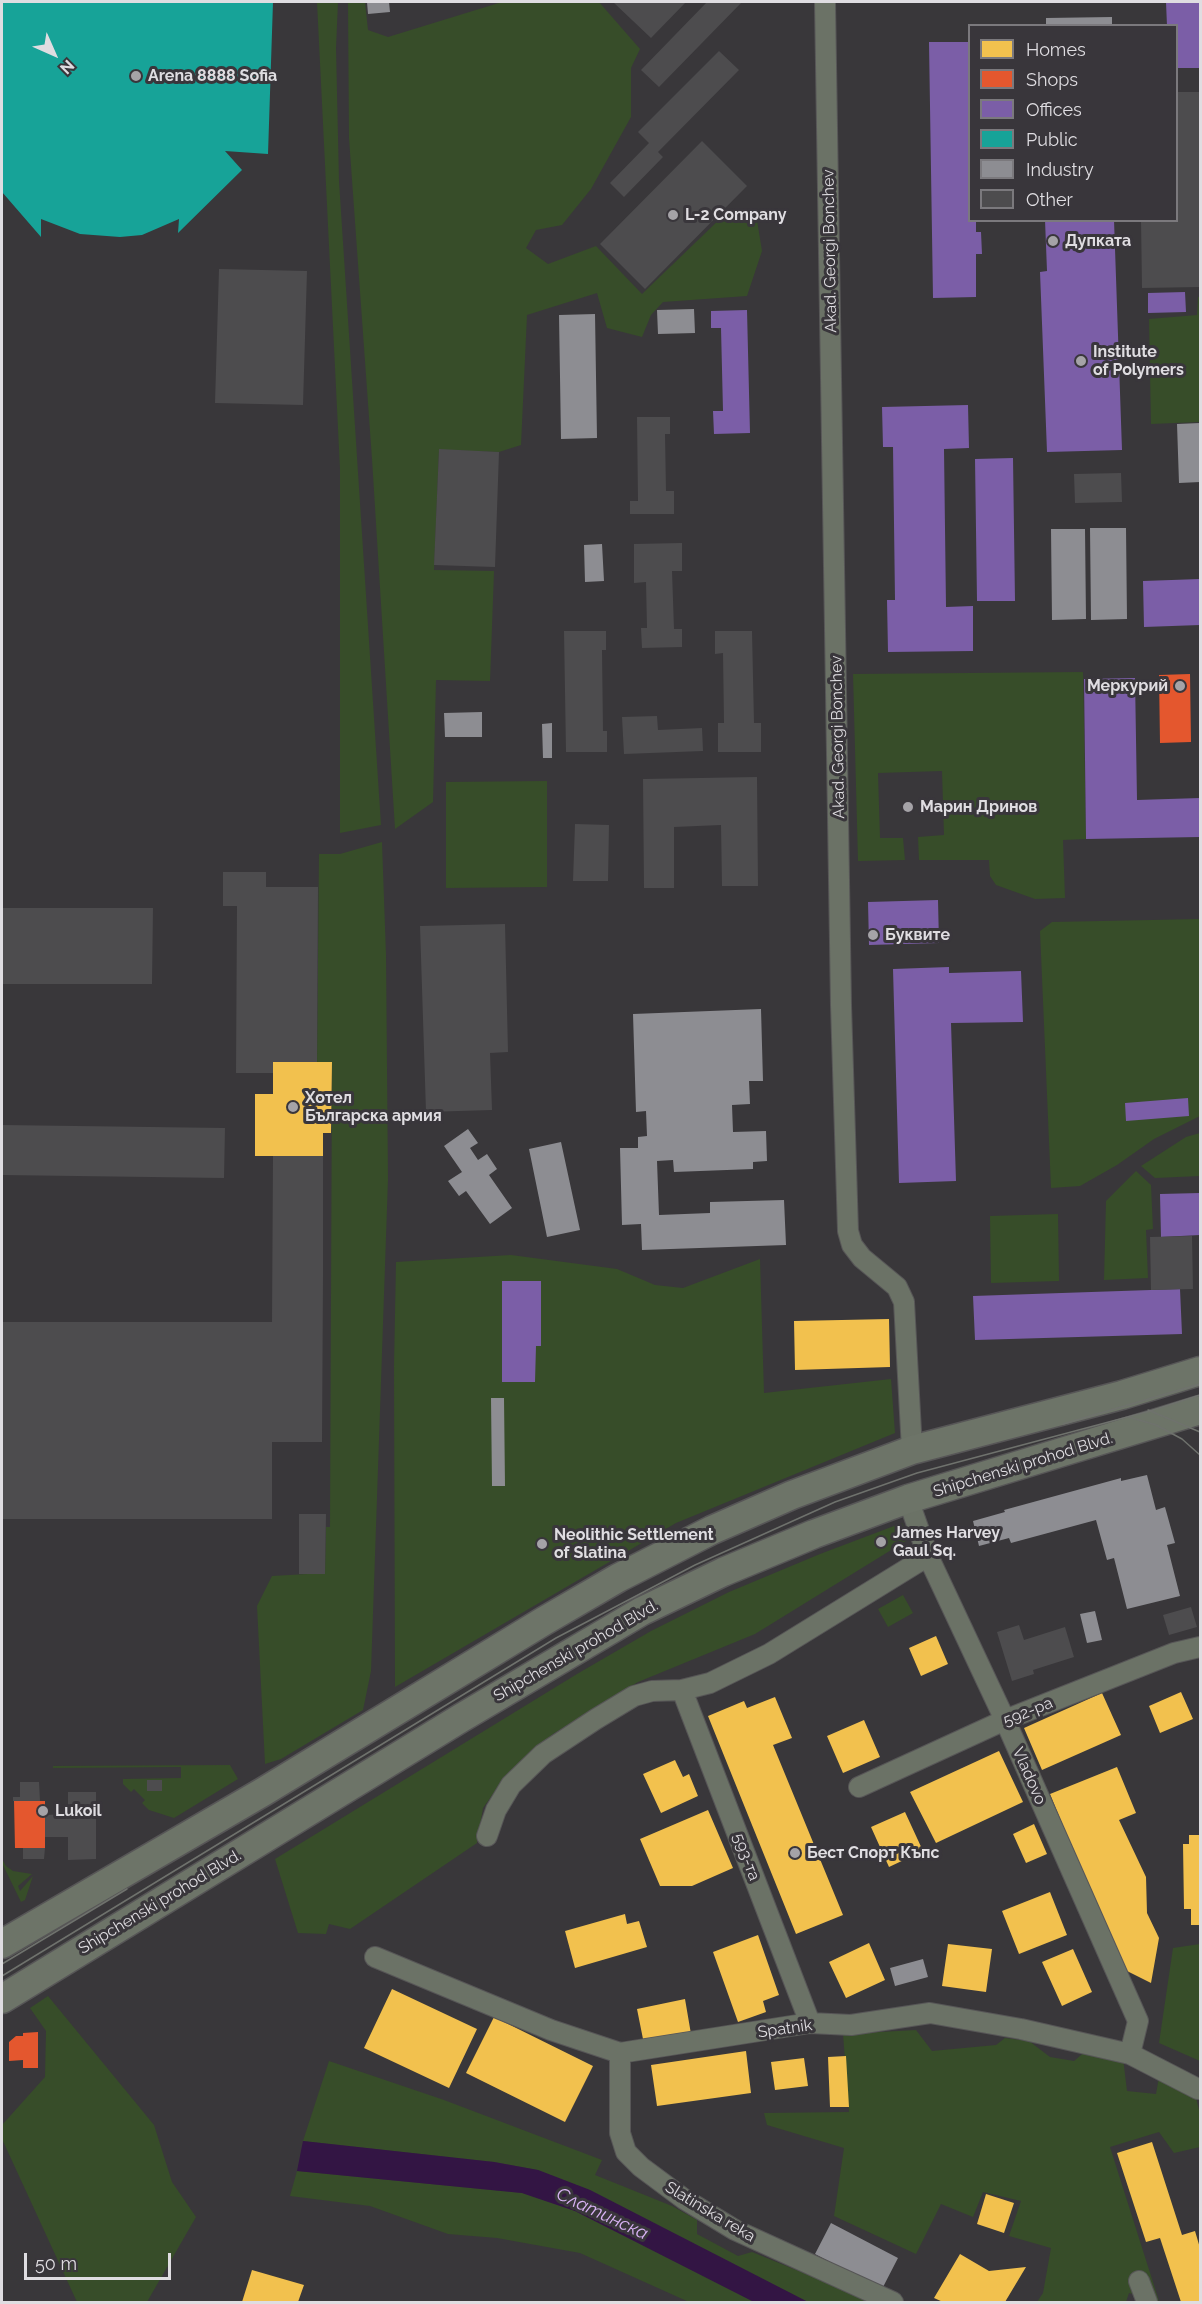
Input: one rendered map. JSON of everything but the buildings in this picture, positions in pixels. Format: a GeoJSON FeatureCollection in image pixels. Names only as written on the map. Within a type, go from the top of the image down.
{"type":"FeatureCollection","features":[{"type":"Feature","properties":{"kind":"main road"},"geometry":{"type":"LineString","coordinates":[[2,1944],[263,1792],[618,1578],[712,1530],[792,1495],[912,1450],[1122,1395],[1200,1371]]}},
{"type":"Feature","properties":{"kind":"main road","name":"Shipchenski prohod Blvd."},"geometry":{"type":"LineString","coordinates":[[2,1999],[642,1611],[723,1572],[814,1534],[908,1499],[1200,1410]]}},
{"type":"Feature","properties":{"kind":"street","name":"Akad. Georgi Bonchev"},"geometry":{"type":"LineString","coordinates":[[825,2],[841,1005],[848,1231],[852,1245],[862,1258],[897,1287],[904,1302],[912,1450]]}},
{"type":"Feature","properties":{"kind":"street","name":"Vladovo"},"geometry":{"type":"LineString","coordinates":[[908,1499],[928,1556],[1005,1720],[1138,2021],[1130,2054]]}},
{"type":"Feature","properties":{"kind":"street"},"geometry":{"type":"LineString","coordinates":[[487,1836],[496,1810],[511,1785],[543,1754],[634,1696],[652,1691],[682,1690],[710,1683],[769,1654],[928,1556]]}},
{"type":"Feature","properties":{"kind":"street","name":"592-ра"},"geometry":{"type":"LineString","coordinates":[[859,1787],[1005,1720],[1174,1653],[1200,1647]]}},
{"type":"Feature","properties":{"kind":"street","name":"593-та"},"geometry":{"type":"LineString","coordinates":[[682,1690],[810,2023]]}},
{"type":"Feature","properties":{"kind":"street","name":"Spatnik"},"geometry":{"type":"LineString","coordinates":[[375,1957],[551,2030],[621,2053],[810,2023],[850,2025],[930,2013],[1022,2029],[1130,2054],[1200,2089]]}},
{"type":"Feature","properties":{"kind":"street","name":"Slatinska reka"},"geometry":{"type":"LineString","coordinates":[[621,2053],[620,2133],[626,2152],[641,2167],[684,2199],[735,2230],[893,2302]]}},
{"type":"Feature","properties":{"kind":"street"},"geometry":{"type":"LineString","coordinates":[[1138,2281],[1148,2302]]}},
{"type":"Feature","properties":{"kind":"green space"},"geometry":{"type":"Polygon","coordinates":[[[317,2],[338,2],[336,48],[339,181],[381,825],[340,833],[340,469],[317,2]]]}},
{"type":"Feature","properties":{"kind":"green space"},"geometry":{"type":"Polygon","coordinates":[[[348,2],[365,2],[368,30],[388,37],[502,2],[599,2],[640,49],[631,68],[631,117],[591,189],[562,225],[536,230],[526,248],[548,264],[596,246],[642,294],[724,215],[756,214],[762,251],[747,296],[663,302],[651,315],[642,337],[607,328],[597,293],[527,315],[521,445],[499,452],[439,450],[434,570],[494,571],[490,681],[436,680],[433,802],[395,829],[349,138],[348,2]]]}},
{"type":"Feature","properties":{"kind":"green space"},"geometry":{"type":"Polygon","coordinates":[[[1198,297],[1200,297],[1200,422],[1151,424],[1149,319],[1197,315],[1198,297]]]}},
{"type":"Feature","properties":{"kind":"green space"},"geometry":{"type":"Polygon","coordinates":[[[1083,672],[1086,839],[1063,840],[1065,898],[1035,899],[996,885],[990,876],[989,860],[919,860],[918,837],[944,835],[942,771],[878,773],[880,838],[903,838],[905,860],[858,861],[853,674],[1083,672]]]}},
{"type":"Feature","properties":{"kind":"green space"},"geometry":{"type":"Polygon","coordinates":[[[547,781],[547,887],[446,888],[446,782],[547,781]]]}},
{"type":"Feature","properties":{"kind":"green space"},"geometry":{"type":"Polygon","coordinates":[[[382,842],[386,955],[388,1179],[371,1671],[363,1710],[281,1759],[265,1764],[257,1606],[272,1576],[325,1573],[326,1527],[330,1527],[332,1062],[317,1062],[319,854],[340,854],[382,842]]]}},
{"type":"Feature","properties":{"kind":"green space"},"geometry":{"type":"Polygon","coordinates":[[[1200,919],[1200,1116],[1154,1139],[1117,1165],[1080,1186],[1051,1188],[1040,931],[1052,922],[1200,919]]]}},
{"type":"Feature","properties":{"kind":"green space"},"geometry":{"type":"Polygon","coordinates":[[[1200,1133],[1200,1176],[1155,1178],[1141,1166],[1186,1137],[1200,1133]]]}},
{"type":"Feature","properties":{"kind":"green space"},"geometry":{"type":"Polygon","coordinates":[[[1136,1171],[1151,1185],[1153,1229],[1146,1230],[1148,1278],[1104,1280],[1106,1201],[1136,1171]]]}},
{"type":"Feature","properties":{"kind":"green space"},"geometry":{"type":"Polygon","coordinates":[[[1058,1214],[1059,1281],[991,1283],[990,1216],[1058,1214]]]}},
{"type":"Feature","properties":{"kind":"green space"},"geometry":{"type":"Polygon","coordinates":[[[511,1255],[617,1269],[655,1285],[683,1288],[760,1259],[764,1393],[891,1379],[895,1433],[676,1523],[395,1687],[396,1262],[511,1255]]]}},
{"type":"Feature","properties":{"kind":"green space"},"geometry":{"type":"Polygon","coordinates":[[[902,1523],[909,1539],[755,1634],[638,1682],[553,1734],[503,1780],[483,1808],[477,1843],[350,1929],[329,1924],[326,1934],[298,1933],[275,1859],[651,1631],[729,1592],[902,1523]]]}},
{"type":"Feature","properties":{"kind":"green space"},"geometry":{"type":"Polygon","coordinates":[[[903,1595],[913,1613],[888,1627],[878,1609],[903,1595]]]}},
{"type":"Feature","properties":{"kind":"green space"},"geometry":{"type":"Polygon","coordinates":[[[230,1765],[238,1779],[174,1818],[149,1810],[142,1803],[145,1800],[134,1789],[131,1792],[123,1784],[123,1779],[181,1778],[181,1767],[53,1768],[53,1766],[230,1765]]]}},
{"type":"Feature","properties":{"kind":"green space"},"geometry":{"type":"Polygon","coordinates":[[[2,1859],[13,1871],[32,1874],[18,1886],[20,1891],[33,1876],[25,1900],[21,1902],[2,1863],[2,1859]]]}},
{"type":"Feature","properties":{"kind":"green space"},"geometry":{"type":"Polygon","coordinates":[[[1200,1944],[1200,2061],[1159,2043],[1173,1948],[1200,1944]]]}},
{"type":"Feature","properties":{"kind":"green space"},"geometry":{"type":"Polygon","coordinates":[[[48,1996],[154,2125],[172,2182],[196,2217],[147,2302],[77,2302],[2,2139],[2,2125],[45,2077],[46,2031],[30,2008],[48,1996]]]}},
{"type":"Feature","properties":{"kind":"green space"},"geometry":{"type":"Polygon","coordinates":[[[916,2030],[932,2051],[996,2045],[1005,2038],[1029,2041],[1050,2057],[1074,2061],[1087,2050],[1123,2058],[1127,2091],[1156,2094],[1159,2077],[1195,2094],[1200,2114],[1200,2147],[1174,2153],[1159,2132],[1110,2147],[1159,2301],[1129,2293],[1126,2302],[1037,2302],[1043,2293],[1051,2248],[1009,2236],[1021,2201],[983,2192],[973,2217],[941,2204],[916,2254],[834,2216],[844,2148],[767,2125],[764,2113],[849,2112],[843,2034],[916,2030]]]}},
{"type":"Feature","properties":{"kind":"green space"},"geometry":{"type":"Polygon","coordinates":[[[329,2061],[444,2100],[602,2160],[595,2175],[672,2206],[697,2220],[697,2234],[738,2256],[752,2252],[868,2302],[808,2302],[590,2190],[538,2170],[494,2162],[303,2141],[329,2061]]]}},
{"type":"Feature","properties":{"kind":"green space"},"geometry":{"type":"Polygon","coordinates":[[[297,2171],[522,2193],[575,2211],[754,2302],[689,2302],[580,2253],[497,2238],[448,2234],[370,2206],[290,2196],[297,2171]]]}},
{"type":"Feature","properties":{"kind":"water","name":"Слатинска"},"geometry":{"type":"Polygon","coordinates":[[[303,2141],[494,2162],[538,2170],[590,2190],[808,2302],[754,2302],[575,2211],[522,2193],[297,2171],[303,2141]]]}},
{"type":"Feature","properties":{"kind":"tram line"},"geometry":{"type":"LineString","coordinates":[[1063,1424],[1200,1384]]}},
{"type":"Feature","properties":{"kind":"tram line"},"geometry":{"type":"LineString","coordinates":[[2,1976],[556,1638],[695,1565],[835,1502],[917,1473],[1150,1411],[1200,1395]]}},
{"type":"Feature","properties":{"kind":"tram line"},"geometry":{"type":"LineString","coordinates":[[1148,1410],[1200,1432]]}},
{"type":"Feature","properties":{"kind":"tram line"},"geometry":{"type":"LineString","coordinates":[[1129,1417],[1156,1425],[1182,1439],[1200,1455]]}},
{"type":"Feature","properties":{"kind":"tram line"},"geometry":{"type":"LineString","coordinates":[[2,1964],[127,1889]]}},
{"type":"Feature","properties":{"kind":"place","name":"Arena 8888 Sofia"},"geometry":{"type":"Point","coordinates":[136,76]}},
{"type":"Feature","properties":{"kind":"place","name":"L-2 Company"},"geometry":{"type":"Point","coordinates":[673,215]}},
{"type":"Feature","properties":{"kind":"place","name":"Дупката"},"geometry":{"type":"Point","coordinates":[1053,241]}},
{"type":"Feature","properties":{"kind":"place","name":"Institute of Polymers"},"geometry":{"type":"Point","coordinates":[1081,361]}},
{"type":"Feature","properties":{"kind":"place","name":"Меркурий"},"geometry":{"type":"Point","coordinates":[1180,686]}},
{"type":"Feature","properties":{"kind":"place","name":"Марин Дринов"},"geometry":{"type":"Point","coordinates":[908,807]}},
{"type":"Feature","properties":{"kind":"place","name":"Буквите"},"geometry":{"type":"Point","coordinates":[873,935]}},
{"type":"Feature","properties":{"kind":"place","name":"Хотел Българска армия"},"geometry":{"type":"Point","coordinates":[293,1107]}},
{"type":"Feature","properties":{"kind":"place","name":"James Harvey Gaul Sq."},"geometry":{"type":"Point","coordinates":[881,1542]}},
{"type":"Feature","properties":{"kind":"place","name":"Neolithic Settlement of Slatina"},"geometry":{"type":"Point","coordinates":[542,1544]}},
{"type":"Feature","properties":{"kind":"place","name":"Lukoil"},"geometry":{"type":"Point","coordinates":[43,1811]}},
{"type":"Feature","properties":{"kind":"place","name":"Бест Спорт Къпс"},"geometry":{"type":"Point","coordinates":[795,1853]}}]}
